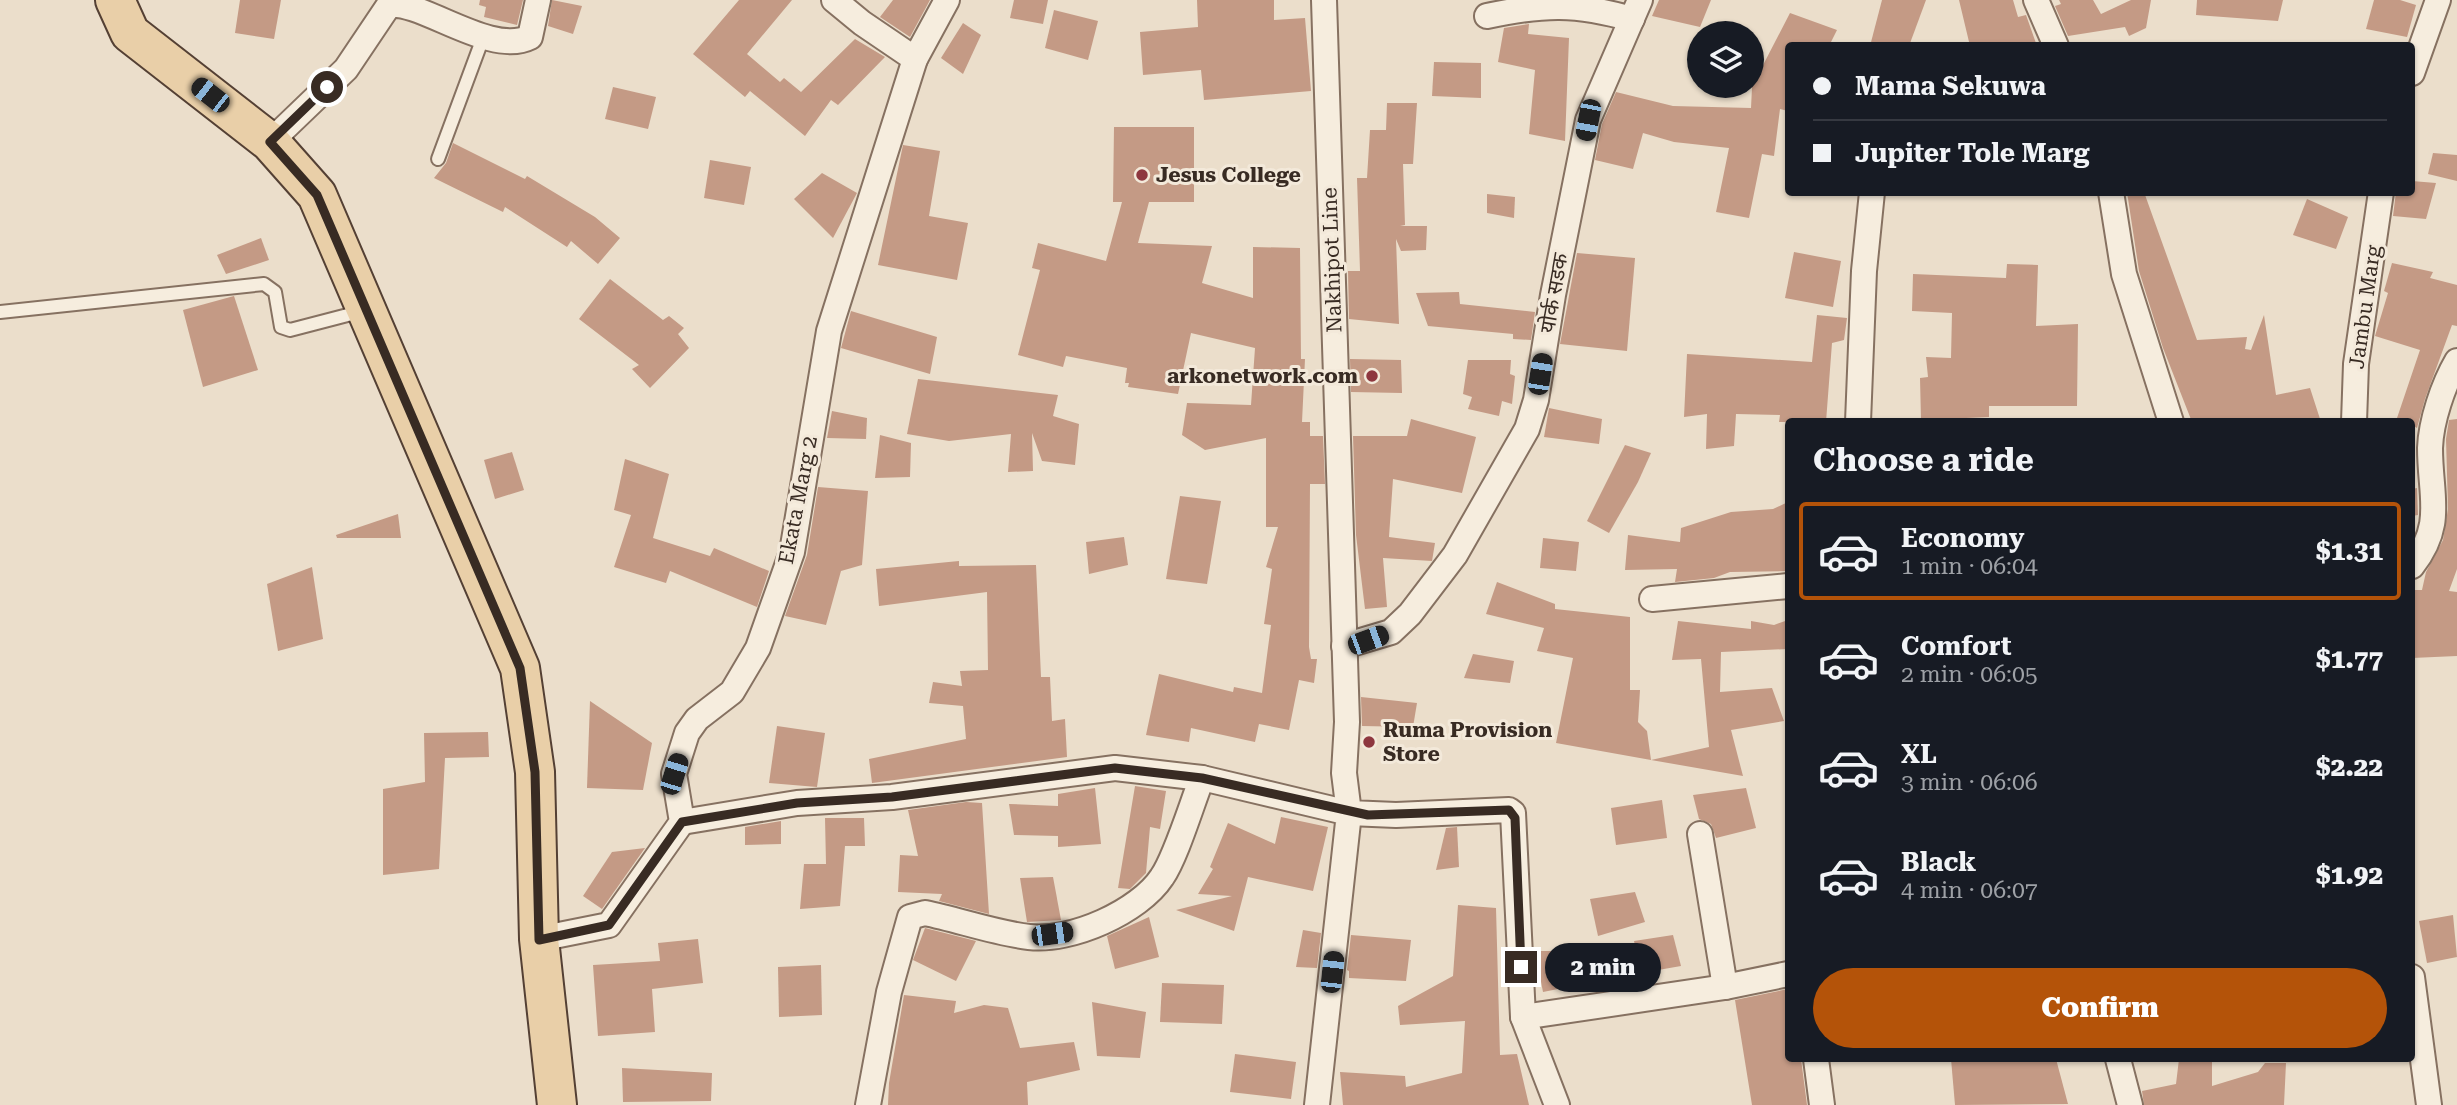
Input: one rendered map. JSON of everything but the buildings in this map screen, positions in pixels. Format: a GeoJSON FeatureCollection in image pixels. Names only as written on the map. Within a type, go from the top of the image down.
{"type":"FeatureCollection","features":[{"type":"Feature","properties":{"kind":"main road"},"geometry":{"type":"LineString","coordinates":[[115,0],[130,33],[270,142],[317,195],[520,668],[535,772],[539,940],[557,1105]]}},
{"type":"Feature","properties":{"kind":"street"},"geometry":{"type":"LineString","coordinates":[[270,142],[346,69],[389,5],[404,3],[484,35],[521,41],[530,37],[538,0]]}},
{"type":"Feature","properties":{"kind":"street"},"geometry":{"type":"LineString","coordinates":[[834,0],[862,23],[915,59]]}},
{"type":"Feature","properties":{"kind":"street","name":"Ekata Marg 2"},"geometry":{"type":"LineString","coordinates":[[682,822],[674,774],[687,733],[697,719],[732,692],[758,648],[792,552],[829,331],[915,59],[947,0]]}},
{"type":"Feature","properties":{"kind":"street","name":"Nakhipot Line"},"geometry":{"type":"LineString","coordinates":[[1317,1105],[1349,813],[1344,774],[1347,722],[1324,0]]}},
{"type":"Feature","properties":{"kind":"street"},"geometry":{"type":"LineString","coordinates":[[2036,0],[2054,42]]}},
{"type":"Feature","properties":{"kind":"street"},"geometry":{"type":"LineString","coordinates":[[2415,65],[2438,0]]}},
{"type":"Feature","properties":{"kind":"street"},"geometry":{"type":"LineString","coordinates":[[1487,16],[1539,5],[1636,10]]}},
{"type":"Feature","properties":{"kind":"street","name":"योर्क सडक"},"geometry":{"type":"LineString","coordinates":[[1344,646],[1391,632],[1410,614],[1455,555],[1527,429],[1536,400],[1553,295],[1588,120],[1636,10]]}},
{"type":"Feature","properties":{"kind":"street"},"geometry":{"type":"LineString","coordinates":[[1858,418],[1864,271],[1872,196]]}},
{"type":"Feature","properties":{"kind":"street"},"geometry":{"type":"LineString","coordinates":[[2112,196],[2124,274],[2170,418]]}},
{"type":"Feature","properties":{"kind":"street","name":"Jambu Marg"},"geometry":{"type":"LineString","coordinates":[[2354,418],[2356,364],[2380,196]]}},
{"type":"Feature","properties":{"kind":"street"},"geometry":{"type":"LineString","coordinates":[[2415,562],[2424,550],[2434,524],[2430,446],[2438,408],[2457,361]]}},
{"type":"Feature","properties":{"kind":"street"},"geometry":{"type":"LineString","coordinates":[[1652,599],[1785,586]]}},
{"type":"Feature","properties":{"kind":"street"},"geometry":{"type":"LineString","coordinates":[[539,940],[609,925],[682,822],[797,803],[892,797],[1115,768],[1202,778],[1349,813],[1396,815],[1509,810],[1515,818],[1523,1017],[1557,1105]]}},
{"type":"Feature","properties":{"kind":"street"},"geometry":{"type":"LineString","coordinates":[[868,1105],[889,992],[910,918],[925,913],[1031,937],[1073,931],[1114,918],[1142,899],[1163,877],[1202,778]]}},
{"type":"Feature","properties":{"kind":"street"},"geometry":{"type":"LineString","coordinates":[[1700,834],[1725,987]]}},
{"type":"Feature","properties":{"kind":"street"},"geometry":{"type":"LineString","coordinates":[[1523,1017],[1725,987],[1785,975]]}},
{"type":"Feature","properties":{"kind":"street"},"geometry":{"type":"LineString","coordinates":[[2415,1000],[2429,1105]]}},
{"type":"Feature","properties":{"kind":"street"},"geometry":{"type":"LineString","coordinates":[[1816,1062],[1822,1105]]}},
{"type":"Feature","properties":{"kind":"street"},"geometry":{"type":"LineString","coordinates":[[2119,1062],[2130,1105]]}},
{"type":"Feature","properties":{"kind":"lane"},"geometry":{"type":"LineString","coordinates":[[438,159],[484,35]]}},
{"type":"Feature","properties":{"kind":"lane"},"geometry":{"type":"LineString","coordinates":[[0,312],[264,284],[275,292],[281,327],[290,330],[367,310]]}},
{"type":"Feature","properties":{"kind":"place","name":"Jesus College"},"geometry":{"type":"Point","coordinates":[1142,175]}},
{"type":"Feature","properties":{"kind":"place","name":"arkonetwork.com"},"geometry":{"type":"Point","coordinates":[1372,376]}},
{"type":"Feature","properties":{"kind":"place","name":"Ruma Provision Store"},"geometry":{"type":"Point","coordinates":[1369,742]}},
{"type":"Feature","properties":{"kind":"route"},"geometry":{"type":"LineString","coordinates":[[327,87],[270,142],[317,195],[520,668],[535,772],[539,940],[609,925],[682,822],[797,803],[892,797],[1115,768],[1202,778],[1349,813],[1396,815],[1509,810],[1515,818],[1521,967]]}}]}
